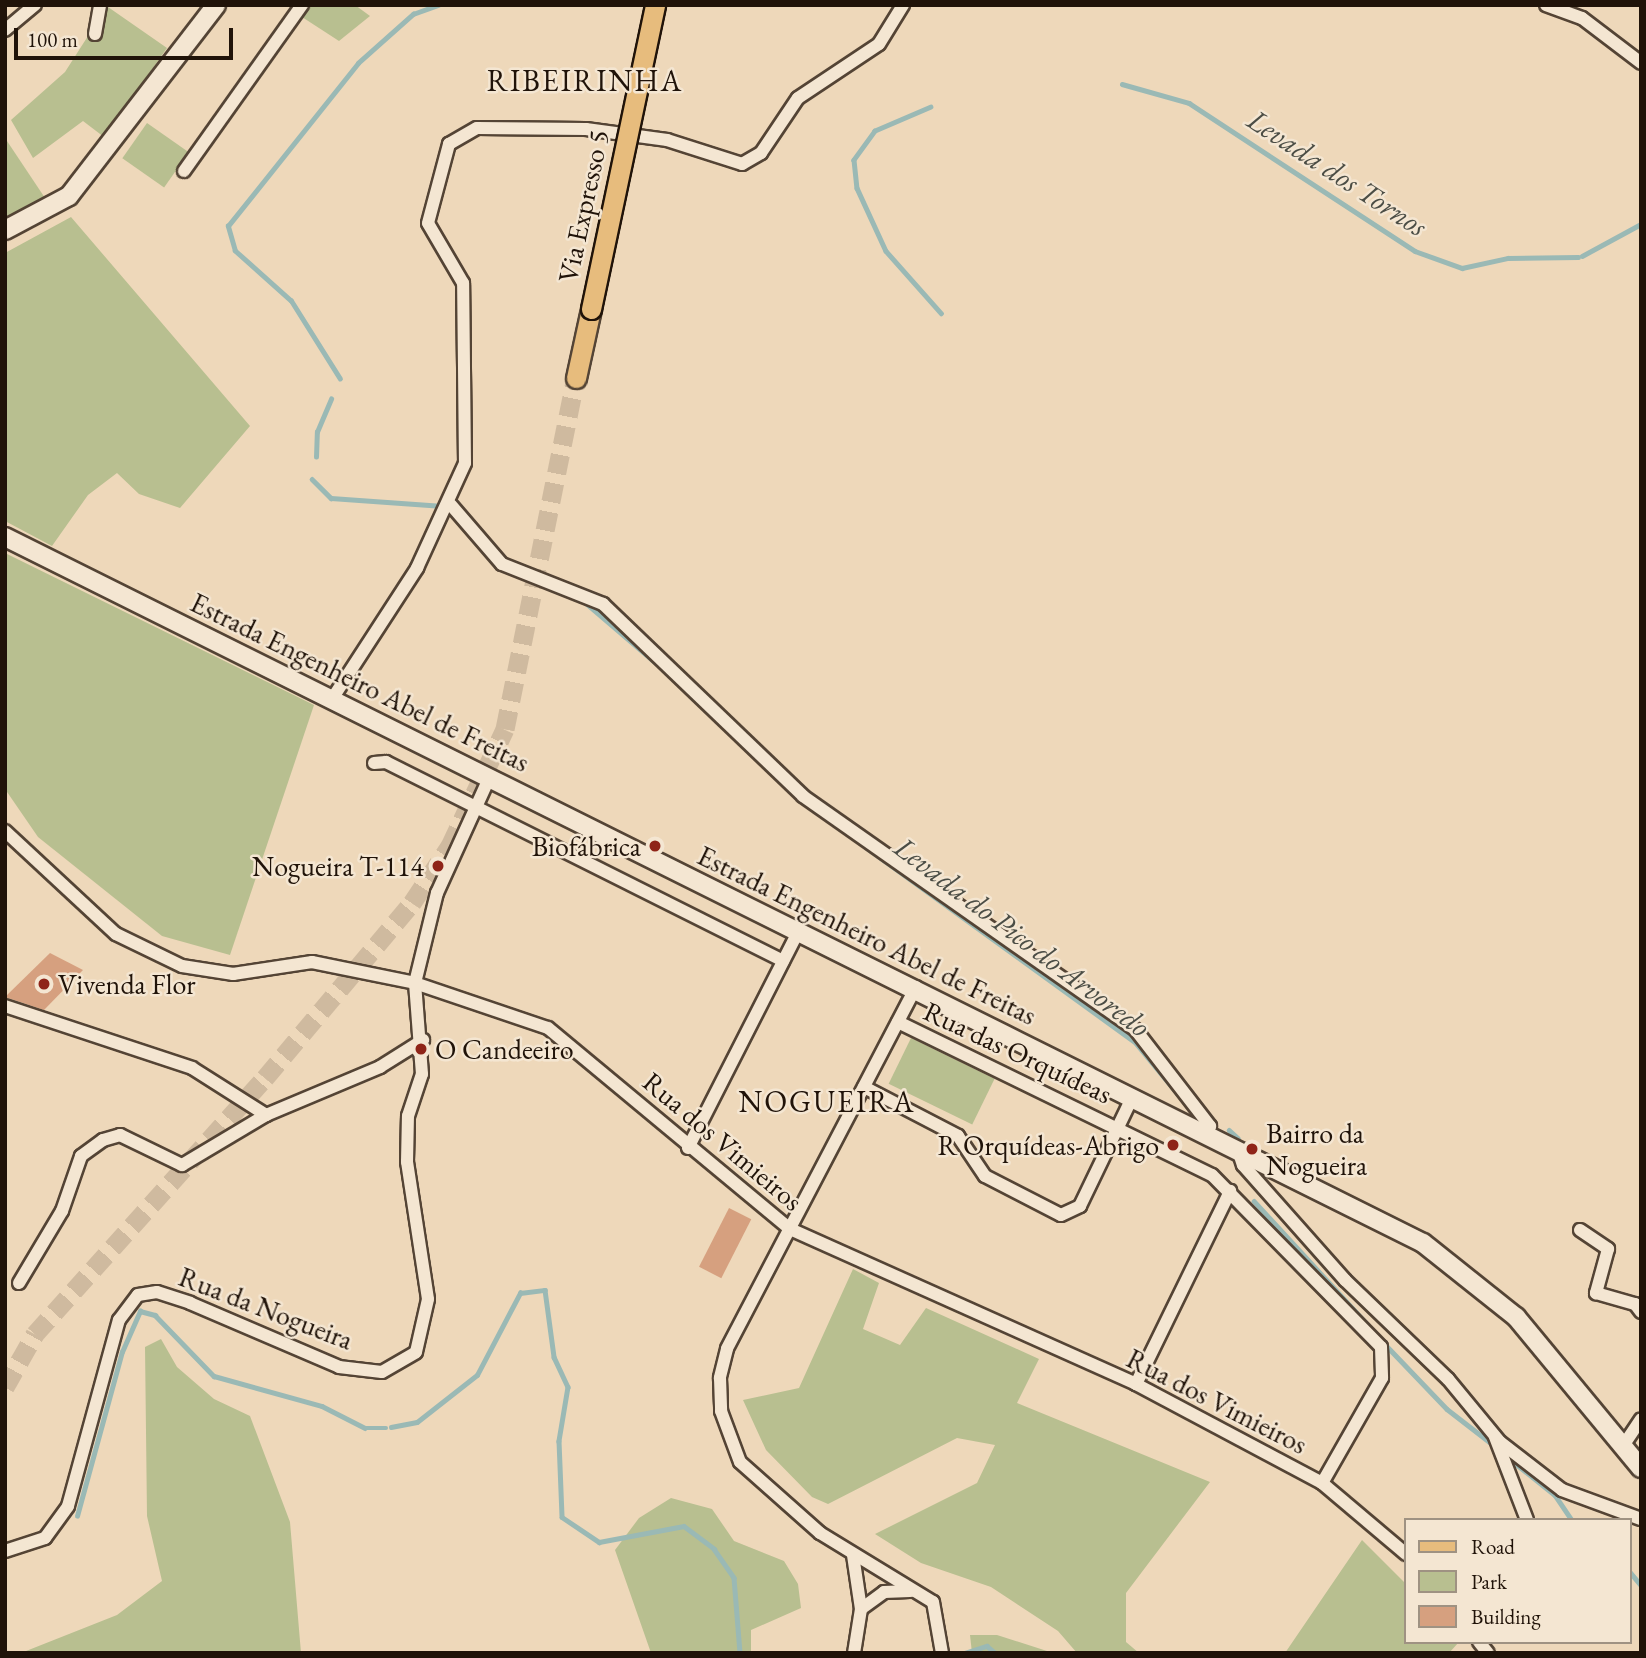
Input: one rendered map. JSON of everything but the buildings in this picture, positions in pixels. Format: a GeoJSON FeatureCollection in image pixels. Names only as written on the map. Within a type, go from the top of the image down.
{"type":"FeatureCollection","features":[{"type":"Feature","properties":{"kind":"main road"},"geometry":{"type":"LineString","coordinates":[[5,230],[69,196],[216,5]]}},
{"type":"Feature","properties":{"kind":"main road","name":"Via Expresso 5"},"geometry":{"type":"LineString","coordinates":[[576,378],[654,5]]}},
{"type":"Feature","properties":{"kind":"main road","name":"Estrada Engenheiro Abel de Freitas"},"geometry":{"type":"LineString","coordinates":[[5,537],[334,696],[798,932],[916,987],[1423,1243],[1516,1317],[1641,1468]]}},
{"type":"Feature","properties":{"kind":"street"},"geometry":{"type":"LineString","coordinates":[[5,30],[35,5]]}},
{"type":"Feature","properties":{"kind":"street"},"geometry":{"type":"LineString","coordinates":[[94,34],[100,5]]}},
{"type":"Feature","properties":{"kind":"street"},"geometry":{"type":"LineString","coordinates":[[184,171],[302,5]]}},
{"type":"Feature","properties":{"kind":"street"},"geometry":{"type":"LineString","coordinates":[[334,696],[451,505],[465,463],[466,325],[457,265],[428,223],[449,144],[477,128],[586,129],[667,140],[742,164],[761,153],[798,98],[880,44],[903,5]]}},
{"type":"Feature","properties":{"kind":"street"},"geometry":{"type":"LineString","coordinates":[[1546,5],[1582,18],[1641,63]]}},
{"type":"Feature","properties":{"kind":"street"},"geometry":{"type":"LineString","coordinates":[[451,505],[502,564],[603,604],[803,796],[1135,1029],[1210,1126],[1207,1134]]}},
{"type":"Feature","properties":{"kind":"street"},"geometry":{"type":"LineString","coordinates":[[374,763],[386,762],[783,961]]}},
{"type":"Feature","properties":{"kind":"street","name":"Rua da Nogueira"},"geometry":{"type":"LineString","coordinates":[[5,1551],[46,1538],[68,1506],[119,1320],[138,1295],[157,1293],[190,1303],[340,1367],[382,1372],[416,1352],[428,1299],[408,1127],[422,1074],[423,1040],[415,983],[437,893],[490,776]]}},
{"type":"Feature","properties":{"kind":"street","name":"Rua dos Vimieiros"},"geometry":{"type":"LineString","coordinates":[[5,831],[117,934],[182,966],[233,974],[312,962],[415,983],[548,1028],[688,1148],[790,1229],[1136,1384],[1322,1483],[1404,1552]]}},
{"type":"Feature","properties":{"kind":"street"},"geometry":{"type":"LineString","coordinates":[[688,1148],[798,932]]}},
{"type":"Feature","properties":{"kind":"street"},"geometry":{"type":"LineString","coordinates":[[916,987],[727,1349],[721,1411],[740,1462],[853,1555],[913,1592],[933,1601],[942,1653]]}},
{"type":"Feature","properties":{"kind":"street"},"geometry":{"type":"LineString","coordinates":[[5,1006],[192,1068],[266,1115]]}},
{"type":"Feature","properties":{"kind":"street","name":"Rua das Orquídeas"},"geometry":{"type":"LineString","coordinates":[[898,1022],[1118,1127],[1230,1191],[1381,1347],[1382,1378],[1322,1483]]}},
{"type":"Feature","properties":{"kind":"street"},"geometry":{"type":"LineString","coordinates":[[19,1283],[62,1211],[81,1156],[103,1140],[120,1135],[182,1165],[266,1115],[380,1068],[423,1040]]}},
{"type":"Feature","properties":{"kind":"street"},"geometry":{"type":"LineString","coordinates":[[864,1087],[958,1136],[985,1176],[1061,1214],[1080,1206],[1132,1098]]}},
{"type":"Feature","properties":{"kind":"street"},"geometry":{"type":"LineString","coordinates":[[1238,1150],[1243,1166],[1345,1280],[1448,1379],[1495,1437],[1562,1490],[1641,1519]]}},
{"type":"Feature","properties":{"kind":"street"},"geometry":{"type":"LineString","coordinates":[[1136,1384],[1230,1191]]}},
{"type":"Feature","properties":{"kind":"street"},"geometry":{"type":"LineString","coordinates":[[1580,1230],[1608,1249],[1596,1293],[1641,1312]]}},
{"type":"Feature","properties":{"kind":"street"},"geometry":{"type":"LineString","coordinates":[[1623,1446],[1641,1419]]}},
{"type":"Feature","properties":{"kind":"street"},"geometry":{"type":"LineString","coordinates":[[1495,1437],[1496,1452],[1526,1518]]}},
{"type":"Feature","properties":{"kind":"street"},"geometry":{"type":"LineString","coordinates":[[853,1555],[861,1609],[854,1653]]}},
{"type":"Feature","properties":{"kind":"street"},"geometry":{"type":"LineString","coordinates":[[861,1609],[884,1592],[913,1592]]}},
{"type":"Feature","properties":{"kind":"green space"},"geometry":{"type":"Polygon","coordinates":[[[310,5],[355,5],[370,16],[339,41],[302,17],[310,5]]]}},
{"type":"Feature","properties":{"kind":"green space"},"geometry":{"type":"Polygon","coordinates":[[[108,7],[167,48],[104,137],[83,121],[33,158],[11,120],[65,72],[88,36],[97,39],[108,7]]]}},
{"type":"Feature","properties":{"kind":"green space"},"geometry":{"type":"Polygon","coordinates":[[[147,123],[189,152],[164,187],[122,158],[147,123]]]}},
{"type":"Feature","properties":{"kind":"green space"},"geometry":{"type":"Polygon","coordinates":[[[5,138],[49,204],[5,217],[5,138]]]}},
{"type":"Feature","properties":{"kind":"green space"},"geometry":{"type":"Polygon","coordinates":[[[71,217],[250,426],[180,508],[139,494],[117,473],[88,495],[52,546],[5,521],[5,253],[71,217]]]}},
{"type":"Feature","properties":{"kind":"green space"},"geometry":{"type":"Polygon","coordinates":[[[5,553],[314,705],[230,955],[162,936],[38,837],[5,789],[5,553]]]}},
{"type":"Feature","properties":{"kind":"green space"},"geometry":{"type":"Polygon","coordinates":[[[911,1038],[995,1079],[972,1125],[889,1084],[911,1038]]]}},
{"type":"Feature","properties":{"kind":"green space"},"geometry":{"type":"Polygon","coordinates":[[[853,1269],[879,1283],[863,1329],[900,1345],[926,1308],[1039,1359],[1017,1403],[1210,1482],[1126,1593],[1126,1642],[1139,1653],[1077,1653],[1058,1631],[991,1587],[921,1563],[875,1534],[977,1483],[995,1445],[957,1438],[828,1504],[812,1497],[766,1450],[743,1400],[799,1388],[853,1269]]]}},
{"type":"Feature","properties":{"kind":"green space"},"geometry":{"type":"Polygon","coordinates":[[[161,1339],[177,1367],[214,1399],[250,1416],[290,1522],[301,1653],[21,1653],[117,1615],[162,1581],[147,1516],[145,1347],[161,1339]]]}},
{"type":"Feature","properties":{"kind":"green space"},"geometry":{"type":"Polygon","coordinates":[[[671,1498],[712,1509],[734,1541],[784,1561],[798,1584],[801,1608],[751,1630],[751,1653],[651,1653],[615,1550],[639,1518],[671,1498]]]}},
{"type":"Feature","properties":{"kind":"green space"},"geometry":{"type":"Polygon","coordinates":[[[1362,1540],[1404,1582],[1404,1644],[1457,1644],[1449,1653],[1285,1653],[1362,1540]]]}},
{"type":"Feature","properties":{"kind":"green space"},"geometry":{"type":"Polygon","coordinates":[[[970,1635],[997,1635],[1048,1653],[972,1653],[970,1635]]]}},
{"type":"Feature","properties":{"kind":"waterway","name":"Levada do Pico do Arvoredo"},"geometry":{"type":"LineString","coordinates":[[340,379],[291,301],[235,251],[228,226],[358,63],[413,14],[438,5]]}},
{"type":"Feature","properties":{"kind":"waterway","name":"Levada dos Tornos"},"geometry":{"type":"LineString","coordinates":[[1122,84],[1189,103],[1415,251],[1462,268],[1508,258],[1578,257]]}},
{"type":"Feature","properties":{"kind":"waterway","name":"Levada dos Tornos"},"geometry":{"type":"LineString","coordinates":[[931,107],[875,131],[854,160],[857,188],[886,251],[941,313]]}},
{"type":"Feature","properties":{"kind":"waterway","name":"Levada dos Tornos"},"geometry":{"type":"LineString","coordinates":[[1582,256],[1641,224]]}},
{"type":"Feature","properties":{"kind":"waterway","name":"Levada do Pico do Arvoredo"},"geometry":{"type":"LineString","coordinates":[[316,457],[317,432],[331,399]]}},
{"type":"Feature","properties":{"kind":"waterway","name":"Levada do Pico do Arvoredo"},"geometry":{"type":"LineString","coordinates":[[312,479],[331,498],[443,506]]}},
{"type":"Feature","properties":{"kind":"waterway","name":"Levada do Pico do Arvoredo"},"geometry":{"type":"LineString","coordinates":[[587,604],[655,662]]}},
{"type":"Feature","properties":{"kind":"waterway","name":"Levada do Pico do Arvoredo"},"geometry":{"type":"LineString","coordinates":[[867,848],[1136,1043],[1177,1093]]}},
{"type":"Feature","properties":{"kind":"waterway","name":"Levada do Pico do Arvoredo"},"geometry":{"type":"LineString","coordinates":[[1229,1130],[1238,1138]]}},
{"type":"Feature","properties":{"kind":"waterway","name":"Levada do Pico do Arvoredo"},"geometry":{"type":"LineString","coordinates":[[1254,1201],[1367,1324]]}},
{"type":"Feature","properties":{"kind":"waterway"},"geometry":{"type":"LineString","coordinates":[[391,1427],[417,1422],[477,1375],[520,1293],[545,1290],[554,1357],[568,1387],[559,1441],[562,1517],[599,1542],[684,1526],[714,1549],[734,1578],[740,1653]]}},
{"type":"Feature","properties":{"kind":"waterway","name":"Levada dos Tornos"},"geometry":{"type":"LineString","coordinates":[[77,1516],[122,1352],[140,1311],[155,1315],[214,1376],[322,1406],[365,1428],[386,1428]]}},
{"type":"Feature","properties":{"kind":"waterway","name":"Levada do Pico do Arvoredo"},"geometry":{"type":"LineString","coordinates":[[1382,1341],[1447,1409],[1496,1447]]}},
{"type":"Feature","properties":{"kind":"waterway","name":"Levada do Pico do Arvoredo"},"geometry":{"type":"LineString","coordinates":[[1505,1455],[1555,1495],[1571,1518]]}},
{"type":"Feature","properties":{"kind":"waterway","name":"Levada do Pico do Arvoredo"},"geometry":{"type":"LineString","coordinates":[[1632,1574],[1641,1585]]}},
{"type":"Feature","properties":{"kind":"waterway"},"geometry":{"type":"LineString","coordinates":[[965,1653],[987,1646],[995,1653]]}},
{"type":"Feature","properties":{"kind":"tunnel"},"geometry":{"type":"LineString","coordinates":[[5,1387],[35,1334],[265,1078],[412,903],[450,846],[505,729],[576,378]]}},
{"type":"Feature","properties":{"kind":"place","name":"Biofábrica"},"geometry":{"type":"Point","coordinates":[655,846]}},
{"type":"Feature","properties":{"kind":"place","name":"Nogueira T-114"},"geometry":{"type":"Point","coordinates":[438,866]}},
{"type":"Feature","properties":{"kind":"place","name":"Vivenda Flor"},"geometry":{"type":"Point","coordinates":[44,984]}},
{"type":"Feature","properties":{"kind":"place","name":"O Candeeiro"},"geometry":{"type":"Point","coordinates":[421,1049]}},
{"type":"Feature","properties":{"kind":"place","name":"R Orquídeas-Abrigo"},"geometry":{"type":"Point","coordinates":[1173,1145]}},
{"type":"Feature","properties":{"kind":"place","name":"Bairro da Nogueira"},"geometry":{"type":"Point","coordinates":[1252,1149]}},
{"type":"Feature","properties":{"kind":"district","name":"RIBEIRINHA"},"geometry":{"type":"Point","coordinates":[585,81]}},
{"type":"Feature","properties":{"kind":"district","name":"NOGUEIRA"},"geometry":{"type":"Point","coordinates":[827,1102]}}]}
